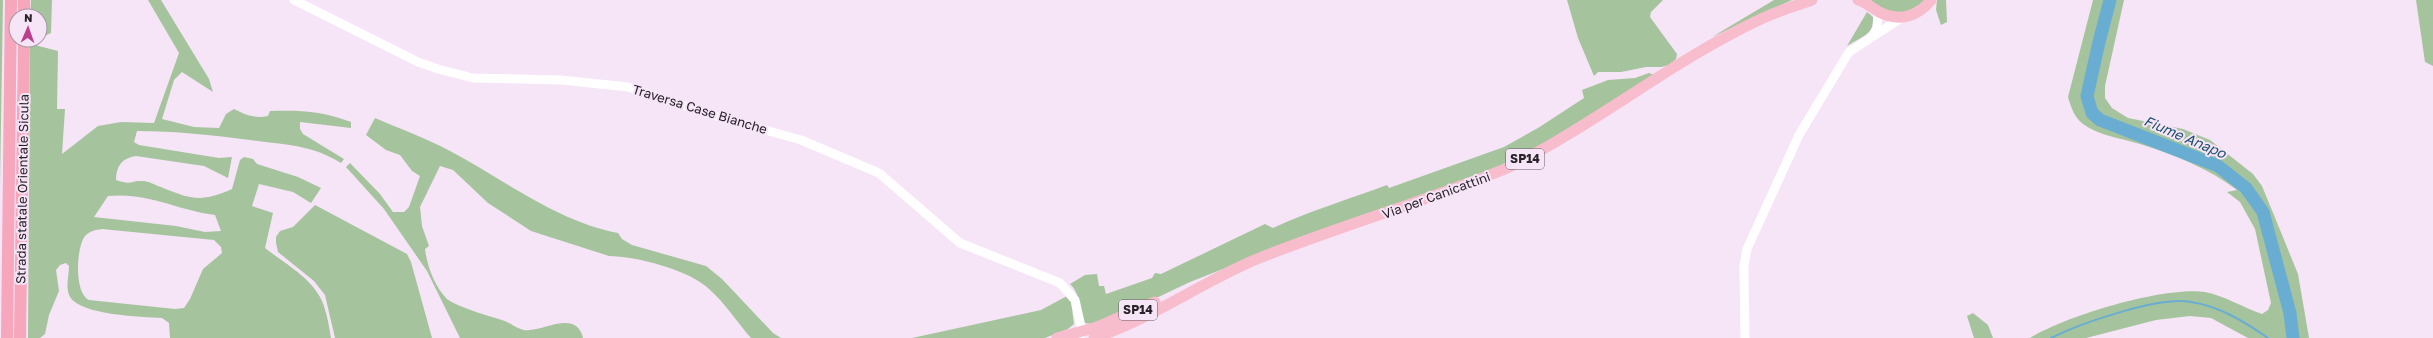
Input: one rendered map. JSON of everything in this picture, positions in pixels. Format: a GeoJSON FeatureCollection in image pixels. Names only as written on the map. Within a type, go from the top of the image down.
{"type":"FeatureCollection","features":[{"type":"Feature","properties":{"kind":"highway","name":"Strada statale Orientale Sicula"},"geometry":{"type":"LineString","coordinates":[[7,338],[11,0]]}},
{"type":"Feature","properties":{"kind":"highway","name":"Strada statale Orientale Sicula"},"geometry":{"type":"LineString","coordinates":[[20,338],[24,48]]}},
{"type":"Feature","properties":{"kind":"main road","name":"Via per Canicattini"},"geometry":{"type":"LineString","coordinates":[[1056,338],[1080,335],[1188,286],[1505,169],[1544,149],[1713,44],[1762,18],[1812,0]]}},
{"type":"Feature","properties":{"kind":"main road"},"geometry":{"type":"LineString","coordinates":[[1858,0],[1871,5],[1890,16],[1903,17],[1917,13],[1931,0]]}},
{"type":"Feature","properties":{"kind":"main road","name":"Via per Canicattini"},"geometry":{"type":"LineString","coordinates":[[1095,338],[1119,329],[1218,276]]}},
{"type":"Feature","properties":{"kind":"street","name":"Traversa Case Bianche"},"geometry":{"type":"LineString","coordinates":[[294,0],[418,62],[458,75],[491,80],[561,80],[628,87],[722,118],[801,140],[879,173],[960,243],[1049,277],[1060,283],[1075,300],[1079,319],[1080,335]]}},
{"type":"Feature","properties":{"kind":"street"},"geometry":{"type":"LineString","coordinates":[[1871,5],[1877,29],[1874,35]]}},
{"type":"Feature","properties":{"kind":"street"},"geometry":{"type":"LineString","coordinates":[[1745,338],[1744,266],[1747,249],[1799,135],[1849,52],[1903,17]]}},
{"type":"Feature","properties":{"kind":"street"},"geometry":{"type":"LineString","coordinates":[[1080,335],[1095,338]]}},
{"type":"Feature","properties":{"kind":"green space"},"geometry":{"type":"Polygon","coordinates":[[[0,0],[3,0],[0,185],[0,0]]]}},
{"type":"Feature","properties":{"kind":"green space"},"geometry":{"type":"Polygon","coordinates":[[[31,0],[52,0],[51,33],[48,34],[48,8],[30,8],[31,0]]]}},
{"type":"Feature","properties":{"kind":"green space"},"geometry":{"type":"Polygon","coordinates":[[[148,0],[161,0],[209,79],[213,92],[182,72],[174,80],[162,119],[194,127],[219,128],[226,114],[234,109],[255,117],[268,116],[270,111],[321,113],[351,122],[351,128],[300,122],[300,129],[303,134],[344,159],[341,163],[318,152],[286,144],[222,136],[137,131],[134,142],[139,145],[219,158],[232,157],[228,178],[204,166],[136,156],[124,161],[119,167],[116,175],[116,180],[121,182],[128,183],[145,181],[188,197],[204,198],[232,189],[240,160],[244,157],[253,159],[257,164],[298,177],[321,188],[311,203],[293,192],[259,184],[252,206],[273,213],[265,248],[312,285],[322,301],[328,320],[331,338],[170,338],[169,323],[162,318],[113,314],[86,308],[76,303],[70,297],[67,286],[69,266],[66,263],[60,265],[56,270],[59,291],[49,315],[45,334],[40,338],[28,338],[30,48],[46,48],[58,51],[57,109],[65,109],[62,154],[98,126],[121,122],[154,123],[179,53],[148,0]],[[123,195],[108,196],[94,217],[176,226],[205,232],[221,231],[215,215],[201,213],[150,199],[123,195]],[[102,229],[93,231],[85,236],[80,250],[78,270],[81,289],[84,296],[89,300],[175,309],[184,308],[190,299],[203,269],[222,253],[221,247],[214,240],[102,229]]]}},
{"type":"Feature","properties":{"kind":"green space"},"geometry":{"type":"Polygon","coordinates":[[[1567,0],[1663,0],[1651,12],[1650,17],[1677,54],[1676,59],[1669,65],[1661,67],[1646,67],[1621,72],[1598,72],[1594,76],[1578,38],[1567,0]]]}},
{"type":"Feature","properties":{"kind":"green space"},"geometry":{"type":"Polygon","coordinates":[[[1774,0],[1792,0],[1712,37],[1774,0]]]}},
{"type":"Feature","properties":{"kind":"green space"},"geometry":{"type":"Polygon","coordinates":[[[1870,0],[1926,0],[1911,10],[1898,14],[1885,11],[1870,0]]]}},
{"type":"Feature","properties":{"kind":"green space"},"geometry":{"type":"Polygon","coordinates":[[[1937,0],[1946,0],[1947,22],[1941,25],[1936,10],[1937,0]]]}},
{"type":"Feature","properties":{"kind":"green space"},"geometry":{"type":"Polygon","coordinates":[[[2093,0],[2124,0],[2105,86],[2105,98],[2112,108],[2128,118],[2183,129],[2210,140],[2253,174],[2262,186],[2298,274],[2309,338],[2248,338],[2211,318],[2190,316],[2156,320],[2086,338],[2030,338],[2046,329],[2090,312],[2115,304],[2165,294],[2187,291],[2205,292],[2220,296],[2262,314],[2268,310],[2271,303],[2255,229],[2240,202],[2227,192],[2237,190],[2215,175],[2178,158],[2089,128],[2075,115],[2068,97],[2093,0]]]}},
{"type":"Feature","properties":{"kind":"green space"},"geometry":{"type":"Polygon","coordinates":[[[2416,0],[2433,0],[2433,66],[2425,62],[2416,0]]]}},
{"type":"Feature","properties":{"kind":"green space"},"geometry":{"type":"Polygon","coordinates":[[[1867,12],[1873,17],[1872,28],[1866,35],[1847,46],[1867,12]]]}},
{"type":"Feature","properties":{"kind":"green space"},"geometry":{"type":"Polygon","coordinates":[[[1649,73],[1654,75],[1538,147],[1500,166],[1228,267],[1190,282],[1131,310],[1091,324],[1085,323],[1078,298],[1074,288],[1070,284],[1085,275],[1097,274],[1099,286],[1104,286],[1106,294],[1152,278],[1155,273],[1161,274],[1265,224],[1273,228],[1387,185],[1389,188],[1504,147],[1538,128],[1584,98],[1582,90],[1608,80],[1635,78],[1649,73]]]}},
{"type":"Feature","properties":{"kind":"green space"},"geometry":{"type":"Polygon","coordinates":[[[375,118],[441,146],[531,198],[573,219],[618,233],[622,239],[632,245],[706,266],[722,279],[773,333],[781,338],[751,338],[715,294],[700,282],[676,270],[633,258],[609,256],[531,231],[488,203],[453,170],[440,166],[420,207],[422,226],[429,246],[425,249],[432,276],[439,289],[447,299],[458,305],[505,321],[524,330],[566,323],[573,325],[579,329],[583,338],[460,338],[427,271],[384,209],[346,167],[350,163],[380,194],[393,212],[404,212],[409,207],[420,176],[412,171],[400,155],[386,150],[366,135],[375,118]]]}},
{"type":"Feature","properties":{"kind":"green space"},"geometry":{"type":"Polygon","coordinates":[[[315,205],[407,254],[411,262],[432,338],[335,338],[325,295],[314,281],[278,252],[276,243],[276,237],[280,231],[293,227],[315,205]]]}},
{"type":"Feature","properties":{"kind":"green space"},"geometry":{"type":"Polygon","coordinates":[[[1067,296],[1071,301],[1074,324],[1068,329],[1045,338],[912,338],[1041,310],[1067,296]]]}},
{"type":"Feature","properties":{"kind":"green space"},"geometry":{"type":"Polygon","coordinates":[[[1973,313],[1988,325],[1993,338],[1974,338],[1967,316],[1973,313]]]}},
{"type":"Feature","properties":{"kind":"waterway","name":"Fiume Anapo"},"geometry":{"type":"LineString","coordinates":[[2110,0],[2087,96],[2092,113],[2100,120],[2218,166],[2246,188],[2263,212],[2290,313],[2293,338]]}},
{"type":"Feature","properties":{"kind":"waterway"},"geometry":{"type":"LineString","coordinates":[[2051,338],[2081,325],[2120,312],[2160,303],[2177,301],[2201,304],[2222,311],[2250,326],[2268,338]]}}]}
